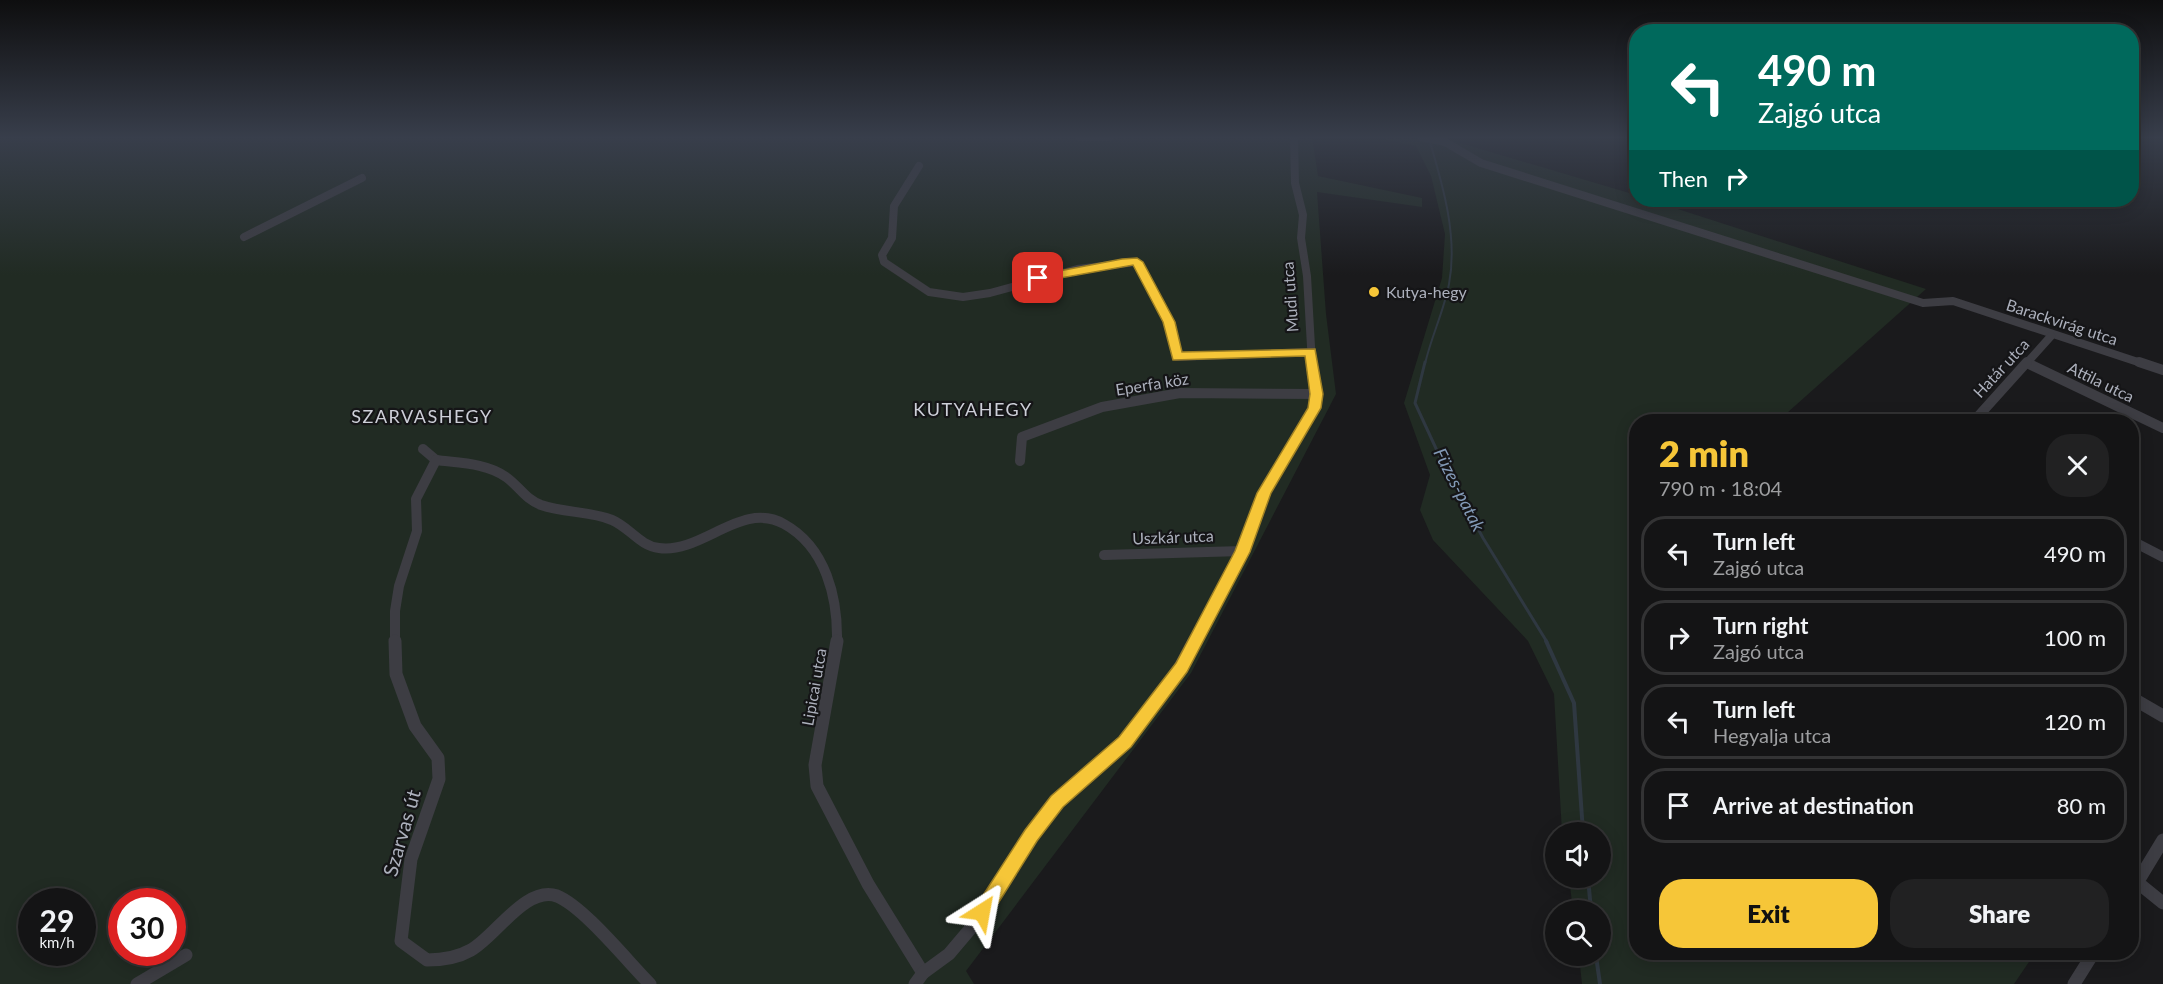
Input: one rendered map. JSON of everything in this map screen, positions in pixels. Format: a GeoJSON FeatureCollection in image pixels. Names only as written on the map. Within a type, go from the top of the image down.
{"type":"FeatureCollection","features":[{"type":"Feature","properties":{"kind":"street"},"geometry":{"type":"LineString","coordinates":[[244,237],[352,183]]}},
{"type":"Feature","properties":{"kind":"street"},"geometry":{"type":"LineString","coordinates":[[908,183],[894,206],[892,238],[882,255],[884,262],[926,290],[960,296],[999,292],[1055,274],[1137,262],[1169,322],[1177,357],[1311,352]]}},
{"type":"Feature","properties":{"kind":"street","name":"Mudi utca"},"geometry":{"type":"LineString","coordinates":[[919,978],[949,954],[971,928],[1031,836],[1057,802],[1125,742],[1174,678],[1242,552],[1264,493],[1315,408],[1317,394],[1311,352],[1307,276],[1301,238],[1303,215],[1295,183]]}},
{"type":"Feature","properties":{"kind":"street","name":"Barackvirág utca"},"geometry":{"type":"LineString","coordinates":[[1543,183],[1923,303],[1953,301],[2051,336],[2163,370]]}},
{"type":"Feature","properties":{"kind":"street","name":"Határ utca"},"geometry":{"type":"LineString","coordinates":[[1980,414],[2051,336]]}},
{"type":"Feature","properties":{"kind":"street","name":"Attila utca"},"geometry":{"type":"LineString","coordinates":[[2027,363],[2134,414]]}},
{"type":"Feature","properties":{"kind":"street","name":"Eperfa köz"},"geometry":{"type":"LineString","coordinates":[[1020,461],[1022,437],[1102,407],[1198,391],[1317,394]]}},
{"type":"Feature","properties":{"kind":"street","name":"Attila utca"},"geometry":{"type":"LineString","coordinates":[[2139,417],[2163,428]]}},
{"type":"Feature","properties":{"kind":"street"},"geometry":{"type":"LineString","coordinates":[[423,449],[436,460]]}},
{"type":"Feature","properties":{"kind":"street","name":"Lipicai utca"},"geometry":{"type":"LineString","coordinates":[[436,460],[486,468],[503,474],[534,502],[562,512],[598,514],[618,522],[640,540],[656,548],[680,548],[706,540],[740,522],[758,519],[772,519],[806,541],[824,565],[836,605],[839,631],[837,663],[826,706],[814,780],[828,811],[919,978]]}},
{"type":"Feature","properties":{"kind":"street","name":"Szarvas út"},"geometry":{"type":"LineString","coordinates":[[436,460],[416,499],[417,531],[399,586],[395,611],[396,674],[415,726],[438,758],[439,779],[411,859],[401,941],[427,960],[458,957],[489,938],[531,899],[542,894],[557,896],[599,933],[650,984]]}},
{"type":"Feature","properties":{"kind":"street"},"geometry":{"type":"LineString","coordinates":[[2139,545],[2163,557]]}},
{"type":"Feature","properties":{"kind":"street","name":"Uszkár utca"},"geometry":{"type":"LineString","coordinates":[[1104,555],[1242,552]]}},
{"type":"Feature","properties":{"kind":"street"},"geometry":{"type":"LineString","coordinates":[[2139,702],[2163,716]]}},
{"type":"Feature","properties":{"kind":"street"},"geometry":{"type":"LineString","coordinates":[[2139,879],[2163,840]]}},
{"type":"Feature","properties":{"kind":"street"},"geometry":{"type":"LineString","coordinates":[[2139,890],[2163,903]]}},
{"type":"Feature","properties":{"kind":"street"},"geometry":{"type":"LineString","coordinates":[[2074,984],[2089,960]]}},
{"type":"Feature","properties":{"kind":"street"},"geometry":{"type":"LineString","coordinates":[[137,984],[167,966]]}},
{"type":"Feature","properties":{"kind":"shaded area"},"geometry":{"type":"Polygon","coordinates":[[[0,183],[1351,183],[1422,198],[1422,207],[1317,192],[1326,314],[1336,394],[1191,673],[966,971],[974,984],[0,984],[0,183]]]}},
{"type":"Feature","properties":{"kind":"shaded area"},"geometry":{"type":"Polygon","coordinates":[[[1433,183],[1595,183],[1629,193],[1629,207],[1672,207],[1926,289],[1786,414],[1629,414],[1629,960],[2030,960],[2014,984],[1582,984],[1580,966],[1611,966],[1611,900],[1572,900],[1570,888],[1611,888],[1611,822],[1561,822],[1554,694],[1528,641],[1433,540],[1420,510],[1430,475],[1404,403],[1442,278],[1445,234],[1433,183]]]}},
{"type":"Feature","properties":{"kind":"waterway","name":"Füzes-patak"},"geometry":{"type":"LineString","coordinates":[[1425,364],[1447,294],[1451,266],[1452,248],[1448,212],[1442,183]]}},
{"type":"Feature","properties":{"kind":"waterway","name":"Füzes-patak"},"geometry":{"type":"LineString","coordinates":[[1425,362],[1415,403],[1445,468],[1483,538],[1547,642]]}},
{"type":"Feature","properties":{"kind":"waterway","name":"Füzes-patak"},"geometry":{"type":"LineString","coordinates":[[1546,641],[1574,703],[1582,822]]}},
{"type":"Feature","properties":{"kind":"waterway","name":"Füzes-patak"},"geometry":{"type":"LineString","coordinates":[[1589,888],[1590,900]]}},
{"type":"Feature","properties":{"kind":"waterway","name":"Füzes-patak"},"geometry":{"type":"LineString","coordinates":[[1597,966],[1600,984]]}},
{"type":"Feature","properties":{"kind":"place","name":"Kutya-hegy"},"geometry":{"type":"Point","coordinates":[1374,292]}},
{"type":"Feature","properties":{"kind":"district","name":"KUTYAHEGY"},"geometry":{"type":"Point","coordinates":[973,410]}},
{"type":"Feature","properties":{"kind":"district","name":"SZARVASHEGY"},"geometry":{"type":"Point","coordinates":[422,417]}},
{"type":"Feature","properties":{"kind":"route"},"geometry":{"type":"LineString","coordinates":[[982,912],[1031,836],[1057,802],[1125,742],[1188,657],[1222,586],[1242,552],[1264,493],[1293,441],[1315,408],[1317,394],[1311,352],[1177,357],[1169,322],[1149,280],[1137,262],[1122,262],[1038,278]]}}]}
